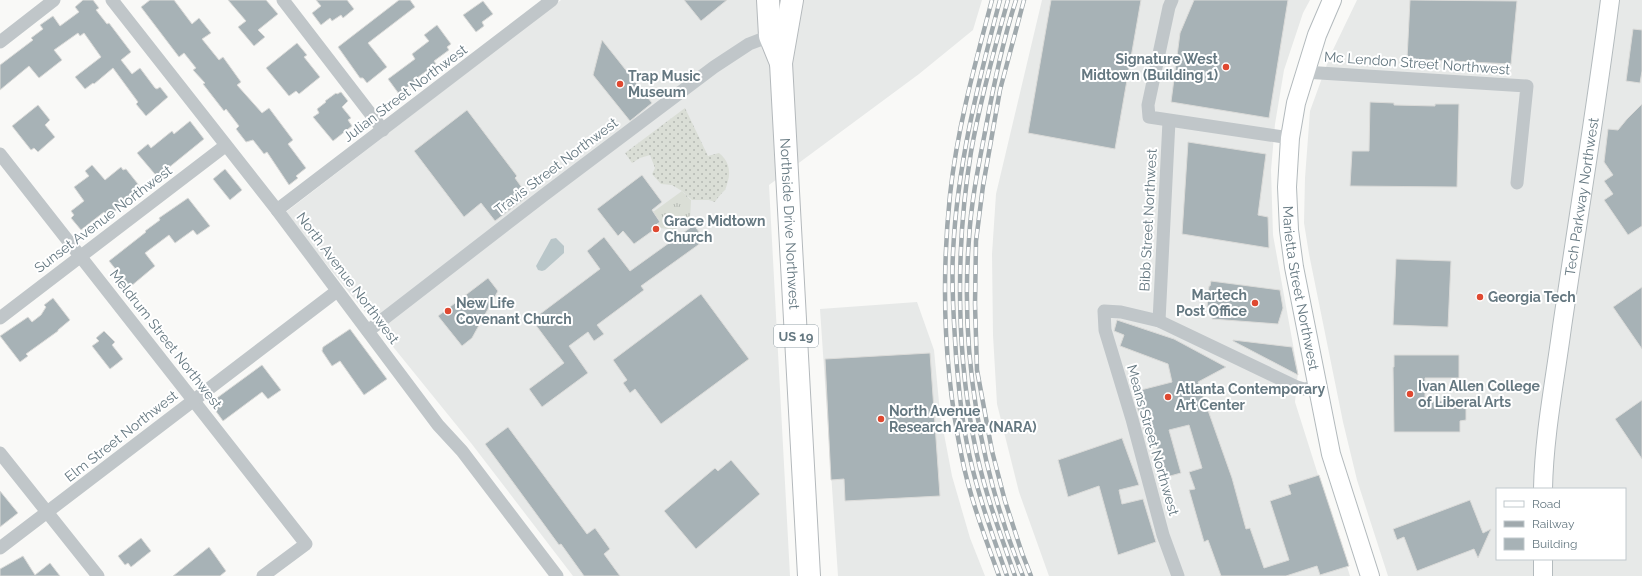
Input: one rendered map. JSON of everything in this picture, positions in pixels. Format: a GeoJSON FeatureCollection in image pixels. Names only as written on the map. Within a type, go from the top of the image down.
{"type":"FeatureCollection","features":[{"type":"Feature","properties":{"kind":"highway","name":"Northside Drive Northwest"},"geometry":{"type":"LineString","coordinates":[[768,0],[770,36],[781,63]]}},
{"type":"Feature","properties":{"kind":"highway","name":"Northside Drive Northwest"},"geometry":{"type":"LineString","coordinates":[[792,0],[781,63],[809,576]]}},
{"type":"Feature","properties":{"kind":"main road","name":"Marietta Street Northwest"},"geometry":{"type":"LineString","coordinates":[[1332,0],[1317,35],[1304,72],[1296,103],[1290,138],[1287,187],[1288,230],[1331,454],[1370,576]]}},
{"type":"Feature","properties":{"kind":"main road","name":"Tech Parkway Northwest"},"geometry":{"type":"LineString","coordinates":[[1543,488],[1544,456],[1574,245],[1599,88],[1610,0]]}},
{"type":"Feature","properties":{"kind":"main road"},"geometry":{"type":"LineString","coordinates":[[1543,560],[1544,576]]}},
{"type":"Feature","properties":{"kind":"street"},"geometry":{"type":"LineString","coordinates":[[0,42],[54,0]]}},
{"type":"Feature","properties":{"kind":"street","name":"North Avenue Northwest"},"geometry":{"type":"LineString","coordinates":[[112,0],[225,146],[277,210],[438,425],[462,451],[557,576]]}},
{"type":"Feature","properties":{"kind":"street"},"geometry":{"type":"LineString","coordinates":[[283,0],[383,130]]}},
{"type":"Feature","properties":{"kind":"street","name":"Julian Street Northwest"},"geometry":{"type":"LineString","coordinates":[[277,210],[552,0]]}},
{"type":"Feature","properties":{"kind":"street"},"geometry":{"type":"LineString","coordinates":[[1172,0],[1169,7],[1148,105],[1149,118],[1290,138]]}},
{"type":"Feature","properties":{"kind":"street","name":"Travis Street Northwest"},"geometry":{"type":"LineString","coordinates":[[368,331],[544,195],[714,67],[751,43],[770,36]]}},
{"type":"Feature","properties":{"kind":"street","name":"Mc Lendon Street Northwest"},"geometry":{"type":"LineString","coordinates":[[1304,72],[1528,86],[1517,183]]}},
{"type":"Feature","properties":{"kind":"street","name":"Bibb Street Northwest"},"geometry":{"type":"LineString","coordinates":[[1159,321],[1169,121]]}},
{"type":"Feature","properties":{"kind":"street","name":"Sunset Avenue Northwest"},"geometry":{"type":"LineString","coordinates":[[0,318],[225,146]]}},
{"type":"Feature","properties":{"kind":"street","name":"Meldrum Street Northwest"},"geometry":{"type":"LineString","coordinates":[[0,154],[306,544],[263,576]]}},
{"type":"Feature","properties":{"kind":"street","name":"Elm Street Northwest"},"geometry":{"type":"LineString","coordinates":[[0,548],[337,291]]}},
{"type":"Feature","properties":{"kind":"street","name":"Means Street Northwest"},"geometry":{"type":"LineString","coordinates":[[1159,321],[1121,312],[1104,311],[1105,330],[1132,419],[1163,535],[1178,576]]}},
{"type":"Feature","properties":{"kind":"street"},"geometry":{"type":"LineString","coordinates":[[1159,321],[1297,387],[1304,389],[1319,386]]}},
{"type":"Feature","properties":{"kind":"street"},"geometry":{"type":"LineString","coordinates":[[0,453],[98,576]]}},
{"type":"Feature","properties":{"kind":"shaded area"},"geometry":{"type":"Polygon","coordinates":[[[561,0],[982,0],[973,30],[919,74],[769,185],[790,576],[573,576],[471,443],[288,217],[286,212],[561,0]]]}},
{"type":"Feature","properties":{"kind":"shaded area"},"geometry":{"type":"Polygon","coordinates":[[[1042,0],[1310,0],[1303,13],[1284,70],[1275,124],[1271,170],[1273,235],[1298,372],[1295,402],[1350,576],[1049,576],[1019,492],[997,404],[993,335],[992,254],[996,194],[1042,0]]]}},
{"type":"Feature","properties":{"kind":"shaded area","name":"Georgia Tech"},"geometry":{"type":"Polygon","coordinates":[[[1357,0],[1642,0],[1642,576],[1388,576],[1357,480],[1343,422],[1309,254],[1304,223],[1305,178],[1310,111],[1330,56],[1357,0]]]}},
{"type":"Feature","properties":{"kind":"shaded area"},"geometry":{"type":"Polygon","coordinates":[[[556,238],[564,246],[564,253],[545,270],[538,270],[536,266],[551,239],[556,238]]]}},
{"type":"Feature","properties":{"kind":"shaded area"},"geometry":{"type":"Polygon","coordinates":[[[917,302],[934,350],[940,413],[952,476],[970,538],[985,576],[838,576],[820,309],[917,302]]]}},
{"type":"Feature","properties":{"kind":"green space"},"geometry":{"type":"Polygon","coordinates":[[[685,108],[708,156],[719,153],[725,159],[729,169],[729,177],[726,188],[715,202],[709,200],[692,200],[672,185],[661,184],[652,174],[655,168],[650,155],[640,158],[632,163],[625,153],[685,108]]]}},
{"type":"Feature","properties":{"kind":"green space"},"geometry":{"type":"Polygon","coordinates":[[[682,191],[691,200],[690,219],[674,230],[654,227],[660,221],[653,212],[682,191]]]}},
{"type":"Feature","properties":{"kind":"building"},"geometry":{"type":"Polygon","coordinates":[[[83,0],[93,0],[99,8],[96,10],[107,24],[109,23],[131,52],[121,60],[132,74],[140,68],[155,88],[157,89],[160,87],[168,97],[146,116],[136,104],[138,102],[113,68],[94,84],[93,83],[85,89],[75,77],[101,57],[84,33],[80,36],[78,33],[54,50],[62,60],[39,78],[29,66],[0,90],[0,65],[33,40],[31,38],[43,29],[40,25],[53,16],[60,26],[79,12],[75,7],[83,0]]]}},
{"type":"Feature","properties":{"kind":"building"},"geometry":{"type":"Polygon","coordinates":[[[150,0],[174,0],[192,24],[199,18],[211,33],[202,39],[219,60],[223,57],[241,82],[237,85],[262,113],[269,108],[293,140],[288,144],[306,168],[296,176],[298,178],[289,185],[267,152],[264,154],[253,140],[246,142],[236,129],[239,126],[226,109],[224,111],[203,84],[205,83],[193,70],[196,68],[184,53],[179,57],[141,7],[150,0]]]}},
{"type":"Feature","properties":{"kind":"building"},"geometry":{"type":"Polygon","coordinates":[[[228,0],[266,0],[278,14],[258,30],[265,37],[254,46],[238,27],[246,21],[228,0]]]}},
{"type":"Feature","properties":{"kind":"building"},"geometry":{"type":"Polygon","coordinates":[[[316,0],[347,0],[354,9],[343,18],[341,15],[332,21],[330,18],[321,25],[312,13],[321,6],[316,0]]]}},
{"type":"Feature","properties":{"kind":"building"},"geometry":{"type":"Polygon","coordinates":[[[399,0],[410,0],[415,7],[368,43],[387,67],[367,83],[363,78],[360,78],[338,47],[399,0]]]}},
{"type":"Feature","properties":{"kind":"building"},"geometry":{"type":"Polygon","coordinates":[[[684,0],[727,0],[701,21],[684,0]]]}},
{"type":"Feature","properties":{"kind":"building"},"geometry":{"type":"Polygon","coordinates":[[[1051,0],[1141,0],[1115,149],[1028,133],[1051,0]]]}},
{"type":"Feature","properties":{"kind":"building","name":"Signature West Midtown (Building 1)"},"geometry":{"type":"Polygon","coordinates":[[[1194,0],[1288,0],[1269,118],[1171,102],[1180,33],[1194,0]]]}},
{"type":"Feature","properties":{"kind":"building"},"geometry":{"type":"Polygon","coordinates":[[[1410,0],[1517,1],[1511,64],[1407,59],[1410,0]]]}},
{"type":"Feature","properties":{"kind":"building"},"geometry":{"type":"Polygon","coordinates":[[[483,1],[493,14],[482,22],[484,26],[476,32],[463,15],[483,1]]]}},
{"type":"Feature","properties":{"kind":"building"},"geometry":{"type":"Polygon","coordinates":[[[437,25],[451,44],[447,47],[449,50],[434,61],[436,64],[417,78],[420,83],[411,89],[409,86],[399,94],[388,79],[415,59],[412,54],[429,41],[424,35],[437,25]]]}},
{"type":"Feature","properties":{"kind":"building"},"geometry":{"type":"Polygon","coordinates":[[[1633,29],[1642,30],[1642,71],[1640,83],[1626,81],[1633,29]]]}},
{"type":"Feature","properties":{"kind":"building"},"geometry":{"type":"Polygon","coordinates":[[[602,40],[652,103],[630,121],[593,75],[602,40]]]}},
{"type":"Feature","properties":{"kind":"building"},"geometry":{"type":"Polygon","coordinates":[[[297,43],[307,55],[304,57],[320,77],[299,94],[296,91],[289,96],[266,68],[297,43]]]}},
{"type":"Feature","properties":{"kind":"building"},"geometry":{"type":"Polygon","coordinates":[[[341,92],[348,101],[342,107],[351,118],[348,120],[352,126],[333,141],[313,117],[319,113],[317,109],[326,102],[325,101],[336,93],[341,92]]]}},
{"type":"Feature","properties":{"kind":"building"},"geometry":{"type":"Polygon","coordinates":[[[1370,102],[1394,103],[1394,105],[1435,106],[1435,104],[1459,104],[1457,187],[1350,186],[1352,151],[1369,151],[1370,102]]]}},
{"type":"Feature","properties":{"kind":"building"},"geometry":{"type":"Polygon","coordinates":[[[1642,104],[1642,226],[1628,235],[1604,200],[1613,194],[1604,181],[1613,175],[1604,162],[1608,129],[1618,130],[1642,104]]]}},
{"type":"Feature","properties":{"kind":"building"},"geometry":{"type":"Polygon","coordinates":[[[38,105],[50,120],[45,125],[55,137],[38,152],[34,148],[31,150],[12,126],[38,105]]]}},
{"type":"Feature","properties":{"kind":"building"},"geometry":{"type":"Polygon","coordinates":[[[467,110],[517,176],[515,178],[528,196],[495,221],[481,203],[464,217],[414,151],[467,110]]]}},
{"type":"Feature","properties":{"kind":"building"},"geometry":{"type":"Polygon","coordinates":[[[190,121],[204,139],[167,169],[168,171],[159,179],[137,153],[148,144],[151,148],[172,131],[174,134],[190,121]]]}},
{"type":"Feature","properties":{"kind":"building"},"geometry":{"type":"Polygon","coordinates":[[[1188,142],[1266,154],[1258,215],[1268,217],[1269,248],[1182,234],[1188,142]]]}},
{"type":"Feature","properties":{"kind":"building"},"geometry":{"type":"Polygon","coordinates":[[[92,165],[105,180],[121,167],[123,170],[126,169],[142,189],[108,217],[104,212],[81,230],[71,218],[74,215],[71,211],[84,201],[74,187],[89,176],[85,171],[92,165]]]}},
{"type":"Feature","properties":{"kind":"building"},"geometry":{"type":"Polygon","coordinates":[[[225,169],[242,190],[230,200],[213,179],[225,169]]]}},
{"type":"Feature","properties":{"kind":"building"},"geometry":{"type":"Polygon","coordinates":[[[642,175],[662,202],[652,210],[660,222],[653,227],[655,229],[634,244],[623,231],[618,236],[597,209],[642,175]]]}},
{"type":"Feature","properties":{"kind":"building"},"geometry":{"type":"Polygon","coordinates":[[[188,198],[210,226],[197,235],[193,230],[175,243],[169,235],[145,253],[155,266],[130,287],[109,261],[160,220],[159,218],[188,198]]]}},
{"type":"Feature","properties":{"kind":"building"},"geometry":{"type":"Polygon","coordinates":[[[694,225],[705,240],[641,286],[644,290],[597,325],[604,334],[594,341],[588,332],[569,346],[588,373],[542,407],[529,389],[564,363],[532,320],[600,269],[587,251],[604,237],[630,271],[694,225]]]}},
{"type":"Feature","properties":{"kind":"building"},"geometry":{"type":"Polygon","coordinates":[[[1396,259],[1451,261],[1448,327],[1393,325],[1396,259]]]}},
{"type":"Feature","properties":{"kind":"building"},"geometry":{"type":"Polygon","coordinates":[[[488,278],[498,291],[472,338],[462,346],[438,316],[488,278]]]}},
{"type":"Feature","properties":{"kind":"building"},"geometry":{"type":"Polygon","coordinates":[[[1211,281],[1280,290],[1283,308],[1278,324],[1212,319],[1212,308],[1207,307],[1209,286],[1211,281]]]}},
{"type":"Feature","properties":{"kind":"building"},"geometry":{"type":"Polygon","coordinates":[[[1642,287],[1642,349],[1613,307],[1642,287]]]}},
{"type":"Feature","properties":{"kind":"building"},"geometry":{"type":"Polygon","coordinates":[[[701,294],[749,359],[661,424],[635,389],[630,393],[623,383],[627,380],[613,360],[701,294]]]}},
{"type":"Feature","properties":{"kind":"building"},"geometry":{"type":"Polygon","coordinates":[[[53,298],[70,320],[58,331],[26,354],[28,356],[20,362],[0,336],[28,317],[32,322],[41,315],[46,307],[44,305],[53,298]]]}},
{"type":"Feature","properties":{"kind":"building"},"geometry":{"type":"Polygon","coordinates":[[[1117,320],[1174,339],[1226,367],[1198,382],[1232,478],[1246,529],[1250,528],[1264,568],[1289,560],[1270,501],[1291,494],[1288,485],[1319,475],[1349,566],[1320,575],[1317,566],[1286,576],[1221,576],[1208,540],[1204,542],[1189,490],[1195,489],[1189,472],[1202,468],[1189,425],[1169,430],[1181,473],[1163,478],[1152,429],[1144,431],[1133,392],[1172,382],[1168,364],[1120,346],[1124,335],[1114,331],[1117,320]]]}},
{"type":"Feature","properties":{"kind":"building"},"geometry":{"type":"Polygon","coordinates":[[[350,329],[387,379],[364,395],[340,361],[332,366],[322,351],[323,347],[350,329]]]}},
{"type":"Feature","properties":{"kind":"building"},"geometry":{"type":"Polygon","coordinates":[[[104,331],[115,342],[112,345],[123,359],[110,369],[92,346],[99,341],[96,338],[104,331]]]}},
{"type":"Feature","properties":{"kind":"building"},"geometry":{"type":"Polygon","coordinates":[[[1233,341],[1292,347],[1298,375],[1233,341]]]}},
{"type":"Feature","properties":{"kind":"building","name":"North Avenue Research Area (NARA)"},"geometry":{"type":"Polygon","coordinates":[[[930,353],[940,496],[845,501],[844,479],[831,480],[825,359],[930,353]]]}},
{"type":"Feature","properties":{"kind":"building","name":"Ivan Allen College of Liberal Arts"},"geometry":{"type":"Polygon","coordinates":[[[1394,355],[1459,355],[1459,378],[1425,378],[1425,401],[1466,401],[1466,420],[1460,421],[1460,432],[1394,432],[1394,355]]]}},
{"type":"Feature","properties":{"kind":"building"},"geometry":{"type":"Polygon","coordinates":[[[262,365],[281,390],[268,399],[262,392],[223,421],[210,403],[262,365]]]}},
{"type":"Feature","properties":{"kind":"building"},"geometry":{"type":"Polygon","coordinates":[[[1642,400],[1642,459],[1615,419],[1642,400]]]}},
{"type":"Feature","properties":{"kind":"building"},"geometry":{"type":"Polygon","coordinates":[[[508,427],[587,534],[595,528],[610,549],[604,554],[620,576],[584,576],[561,544],[559,545],[485,444],[508,427]]]}},
{"type":"Feature","properties":{"kind":"building"},"geometry":{"type":"Polygon","coordinates":[[[1122,438],[1139,485],[1119,490],[1122,504],[1143,499],[1156,542],[1118,555],[1099,486],[1068,497],[1058,460],[1122,438]]]}},
{"type":"Feature","properties":{"kind":"building"},"geometry":{"type":"Polygon","coordinates":[[[731,460],[760,494],[696,549],[664,511],[715,468],[718,471],[731,460]]]}},
{"type":"Feature","properties":{"kind":"building"},"geometry":{"type":"Polygon","coordinates":[[[0,491],[18,513],[0,527],[0,491]]]}},
{"type":"Feature","properties":{"kind":"building"},"geometry":{"type":"Polygon","coordinates":[[[1470,500],[1483,533],[1491,529],[1478,558],[1474,549],[1417,571],[1404,537],[1397,540],[1393,529],[1470,500]]]}},
{"type":"Feature","properties":{"kind":"building"},"geometry":{"type":"Polygon","coordinates":[[[141,538],[151,551],[131,567],[128,563],[125,565],[118,556],[141,538]]]}},
{"type":"Feature","properties":{"kind":"building"},"geometry":{"type":"Polygon","coordinates":[[[209,547],[226,571],[220,576],[173,576],[209,547]]]}},
{"type":"Feature","properties":{"kind":"building"},"geometry":{"type":"Polygon","coordinates":[[[23,556],[35,575],[50,563],[60,576],[0,576],[0,569],[23,556]]]}},
{"type":"Feature","properties":{"kind":"railway"},"geometry":{"type":"LineString","coordinates":[[992,0],[967,97],[953,170],[947,228],[945,294],[951,393],[962,458],[965,473],[983,532],[999,576]]}},
{"type":"Feature","properties":{"kind":"railway"},"geometry":{"type":"LineString","coordinates":[[1000,0],[984,62],[964,157],[955,221],[952,279],[956,356],[965,432],[978,488],[1007,576]]}},
{"type":"Feature","properties":{"kind":"railway"},"geometry":{"type":"LineString","coordinates":[[1008,0],[983,95],[971,152],[962,227],[960,304],[965,381],[977,455],[989,501],[1015,576]]}},
{"type":"Feature","properties":{"kind":"railway"},"geometry":{"type":"LineString","coordinates":[[1016,0],[998,66],[977,172],[970,226],[967,282],[968,325],[976,411],[995,495],[1023,576]]}},
{"type":"Feature","properties":{"kind":"railway"},"geometry":{"type":"LineString","coordinates":[[1024,0],[1000,90],[983,186],[976,241],[975,304],[977,370],[992,451],[1005,501],[1031,576]]}},
{"type":"Feature","properties":{"kind":"place","name":"Signature West Midtown (Building 1)"},"geometry":{"type":"Point","coordinates":[1226,67]}},
{"type":"Feature","properties":{"kind":"place","name":"Trap Music Museum"},"geometry":{"type":"Point","coordinates":[620,84]}},
{"type":"Feature","properties":{"kind":"place","name":"Grace Midtown Church"},"geometry":{"type":"Point","coordinates":[656,229]}},
{"type":"Feature","properties":{"kind":"place","name":"Georgia Tech"},"geometry":{"type":"Point","coordinates":[1480,297]}},
{"type":"Feature","properties":{"kind":"place","name":"Martech Post Office"},"geometry":{"type":"Point","coordinates":[1255,303]}},
{"type":"Feature","properties":{"kind":"place","name":"New Life Covenant Church"},"geometry":{"type":"Point","coordinates":[448,311]}},
{"type":"Feature","properties":{"kind":"place","name":"Ivan Allen College of Liberal Arts"},"geometry":{"type":"Point","coordinates":[1410,394]}},
{"type":"Feature","properties":{"kind":"place","name":"Atlanta Contemporary Art Center"},"geometry":{"type":"Point","coordinates":[1168,397]}},
{"type":"Feature","properties":{"kind":"place","name":"North Avenue Research Area (NARA)"},"geometry":{"type":"Point","coordinates":[881,419]}}]}
